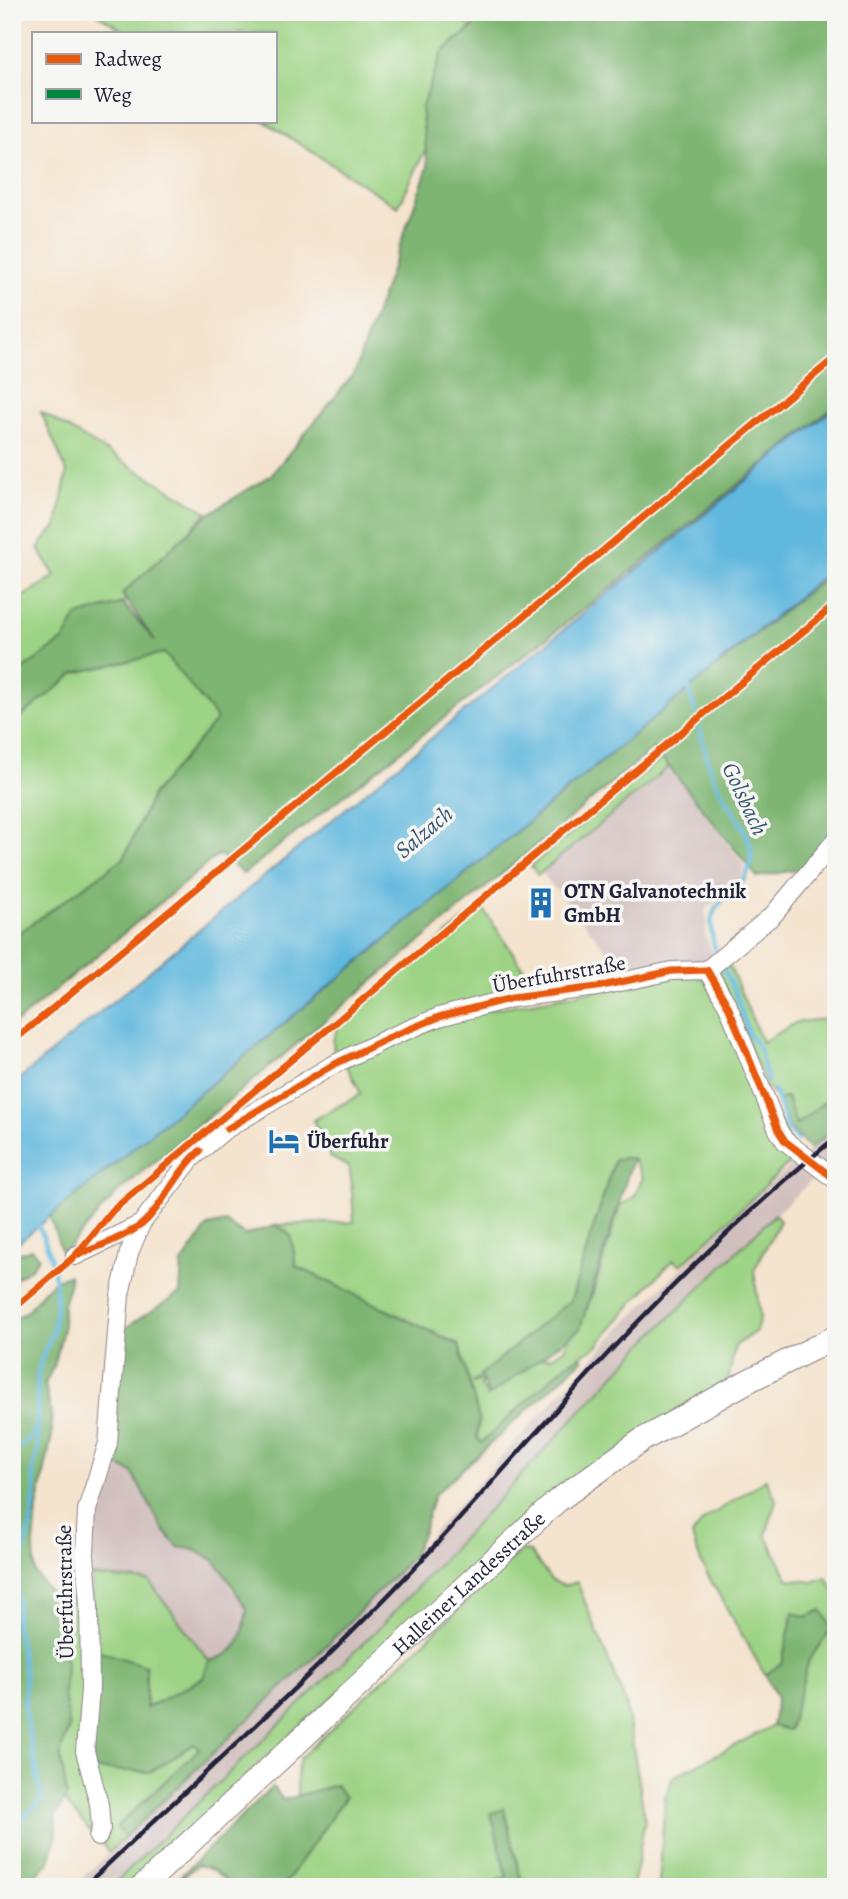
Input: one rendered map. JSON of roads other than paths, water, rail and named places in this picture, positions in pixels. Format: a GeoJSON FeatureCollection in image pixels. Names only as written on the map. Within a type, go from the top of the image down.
{"type":"FeatureCollection","features":[{"type":"Feature","properties":{"kind":"main road","name":"Halleiner Landesstraße"},"geometry":{"type":"LineString","coordinates":[[142,1887],[557,1501],[642,1440],[672,1422],[836,1337]]}},
{"type":"Feature","properties":{"kind":"street"},"geometry":{"type":"LineString","coordinates":[[836,840],[773,915],[707,970],[728,1006],[778,1130],[785,1141],[836,1180]]}},
{"type":"Feature","properties":{"kind":"street","name":"Überfuhrstraße"},"geometry":{"type":"LineString","coordinates":[[98,1837],[101,1828],[99,1804],[85,1751],[90,1689],[89,1604],[85,1554],[87,1510],[108,1443],[120,1295],[129,1253],[141,1224],[191,1159],[223,1131],[331,1066],[388,1038],[439,1017],[512,998],[597,987],[671,971],[707,970]]}},
{"type":"Feature","properties":{"kind":"street","name":"Überfuhrstraße"},"geometry":{"type":"LineString","coordinates":[[75,1256],[141,1224]]}},
{"type":"Feature","properties":{"kind":"water","name":"Salzach"},"geometry":{"type":"Polygon","coordinates":[[[836,407],[836,565],[12,1248],[12,1085],[836,407]]]}},
{"type":"Feature","properties":{"kind":"waterway","name":"Golsbach"},"geometry":{"type":"LineString","coordinates":[[688,684],[695,713]]}},
{"type":"Feature","properties":{"kind":"waterway","name":"Golsbach"},"geometry":{"type":"LineString","coordinates":[[700,729],[713,776],[743,828],[751,849],[747,874],[740,885],[716,908],[712,918],[711,932],[716,952]]}},
{"type":"Feature","properties":{"kind":"waterway","name":"Golsbach"},"geometry":{"type":"LineString","coordinates":[[723,967],[737,997],[748,1033],[759,1048],[768,1081]]}},
{"type":"Feature","properties":{"kind":"waterway","name":"Golsbach"},"geometry":{"type":"LineString","coordinates":[[774,1090],[787,1129],[797,1140]]}},
{"type":"Feature","properties":{"kind":"waterway"},"geometry":{"type":"LineString","coordinates":[[12,1450],[23,1444],[35,1428],[39,1369],[53,1330],[55,1316],[56,1288],[51,1259],[35,1220]]}},
{"type":"Feature","properties":{"kind":"waterway"},"geometry":{"type":"LineString","coordinates":[[12,1829],[42,1799],[25,1712],[25,1674],[16,1625],[18,1572],[31,1524],[35,1492],[33,1469],[38,1451],[37,1426]]}},
{"type":"Feature","properties":{"kind":"railway"},"geometry":{"type":"LineString","coordinates":[[84,1887],[378,1606],[603,1359],[679,1280],[756,1207],[836,1137]]}},
{"type":"Feature","properties":{"kind":"place","name":"OTN Galvanotechnik GmbH"},"geometry":{"type":"Point","coordinates":[541,903]}},
{"type":"Feature","properties":{"kind":"place","name":"Überfuhr"},"geometry":{"type":"Point","coordinates":[284,1141]}}]}
